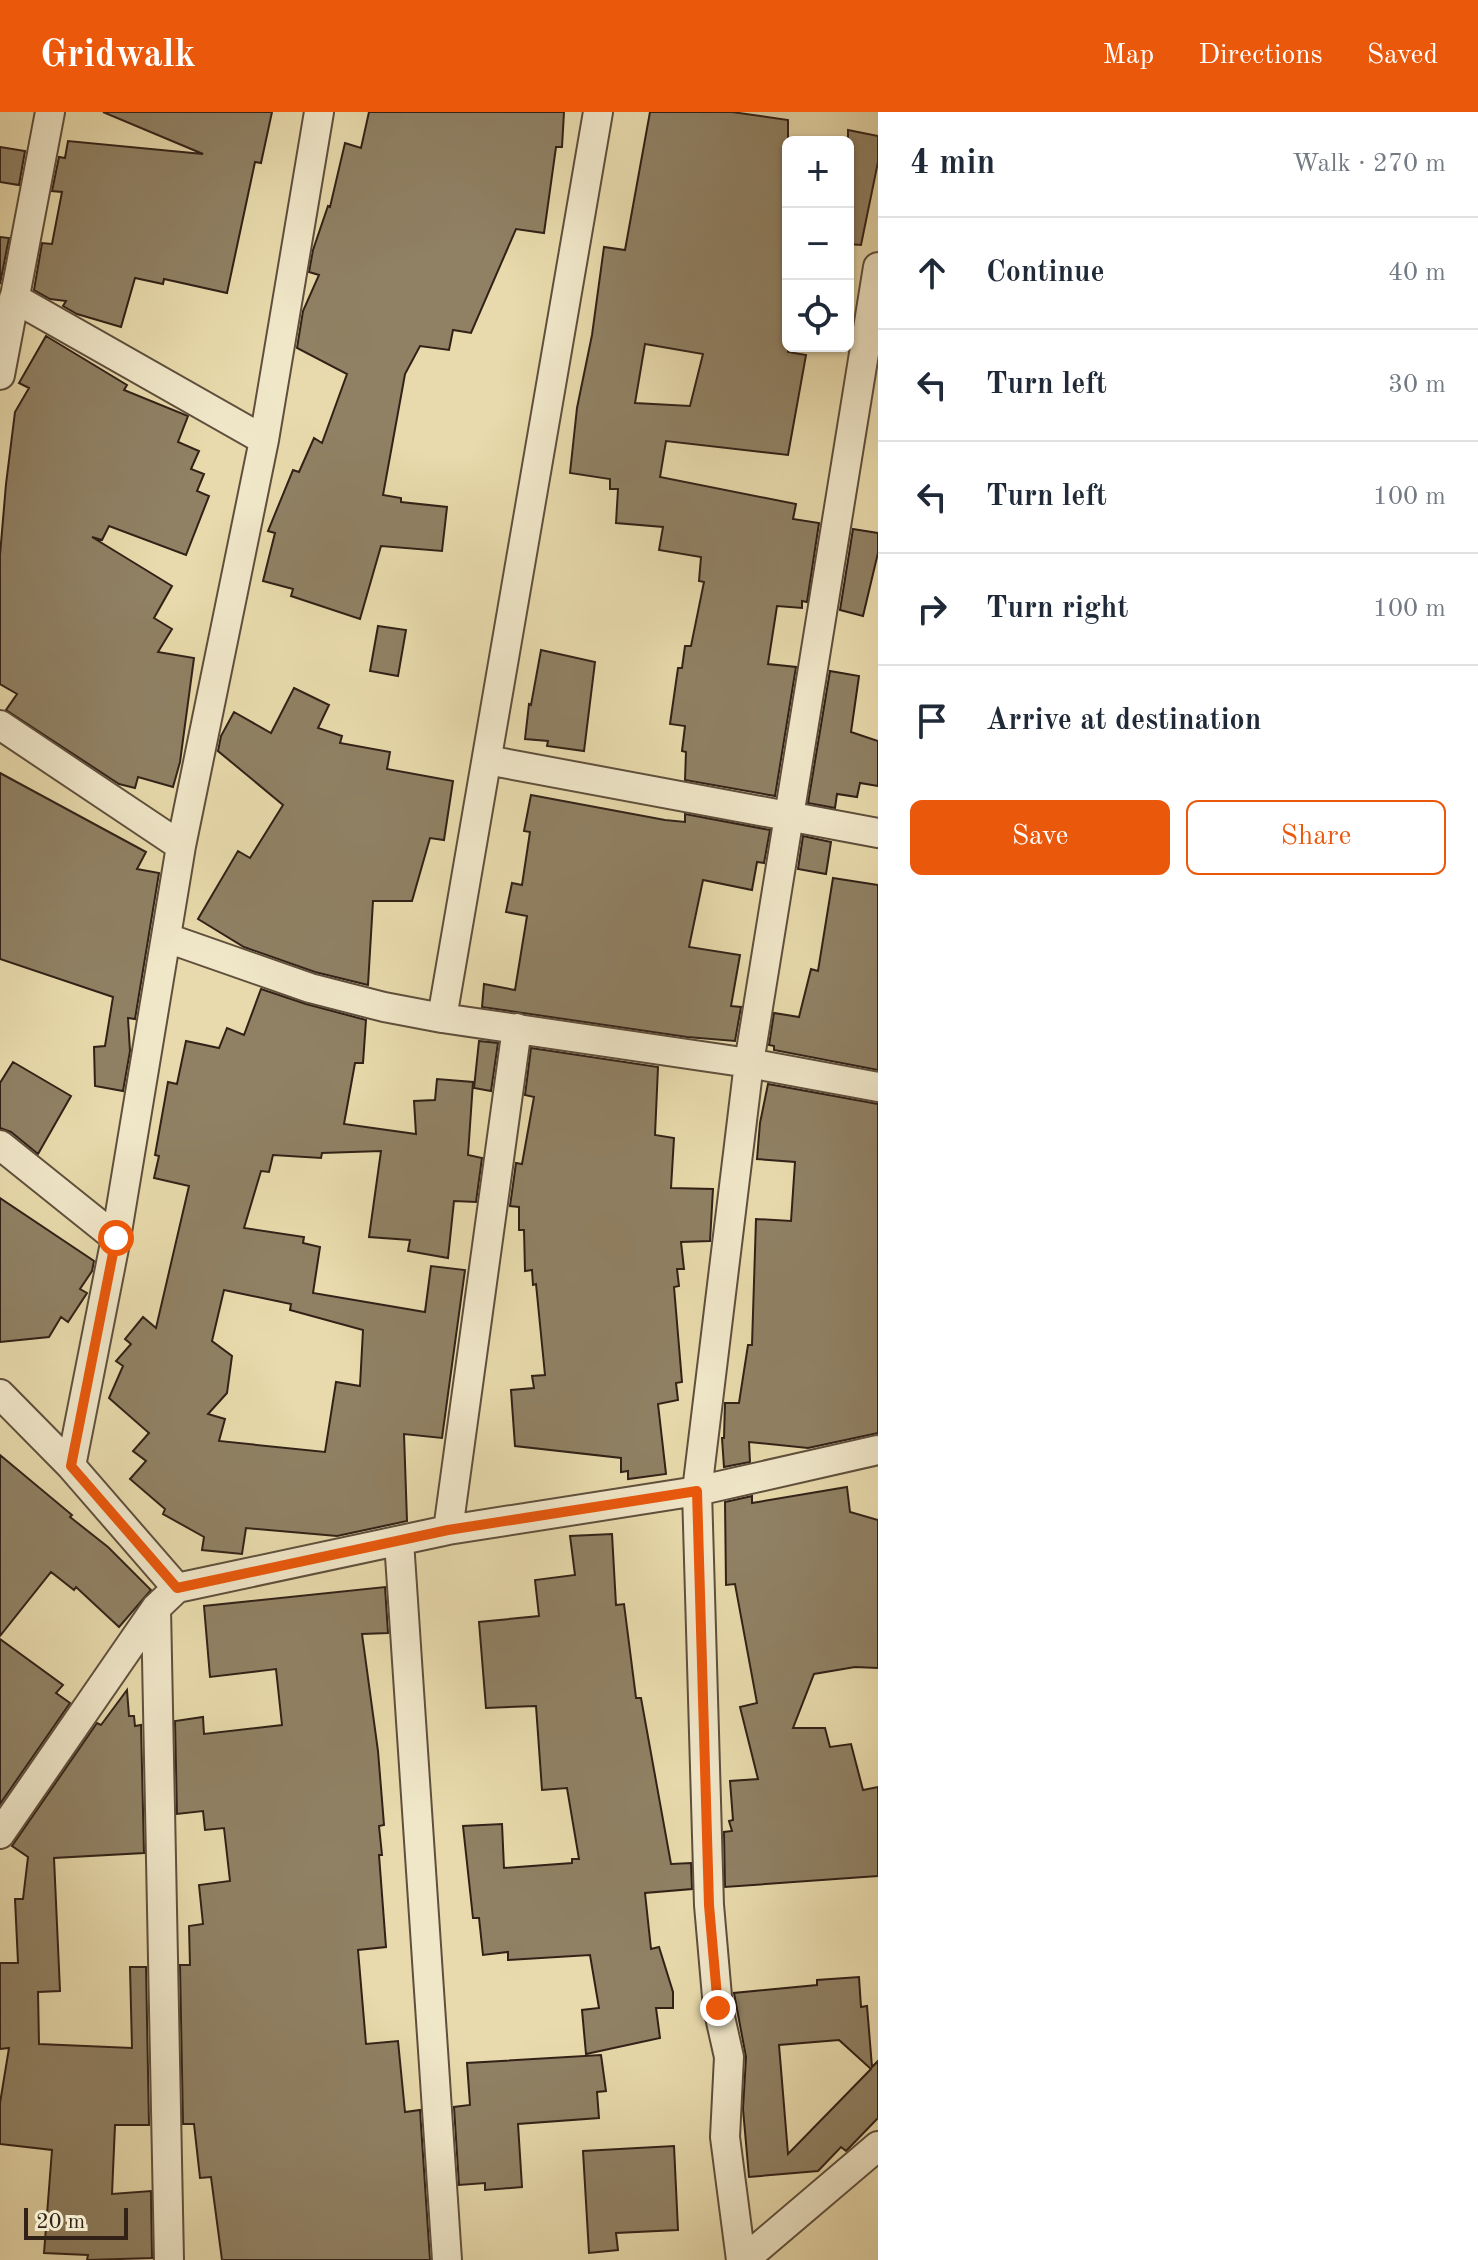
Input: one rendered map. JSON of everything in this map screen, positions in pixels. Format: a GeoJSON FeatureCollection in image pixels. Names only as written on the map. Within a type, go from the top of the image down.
{"type":"FeatureCollection","features":[{"type":"Feature","properties":{"kind":"street"},"geometry":{"type":"LineString","coordinates":[[0,375],[50,112]]}},
{"type":"Feature","properties":{"kind":"street"},"geometry":{"type":"LineString","coordinates":[[71,1466],[116,1238],[181,846],[264,440],[319,112]]}},
{"type":"Feature","properties":{"kind":"street"},"geometry":{"type":"LineString","coordinates":[[442,1018],[598,112]]}},
{"type":"Feature","properties":{"kind":"street"},"geometry":{"type":"LineString","coordinates":[[742,2260],[725,2137],[729,2057],[718,2008],[709,1905],[697,1491],[749,1063],[878,267]]}},
{"type":"Feature","properties":{"kind":"street"},"geometry":{"type":"LineString","coordinates":[[14,298],[264,440]]}},
{"type":"Feature","properties":{"kind":"street"},"geometry":{"type":"LineString","coordinates":[[0,725],[181,846]]}},
{"type":"Feature","properties":{"kind":"street"},"geometry":{"type":"LineString","coordinates":[[487,760],[878,833]]}},
{"type":"Feature","properties":{"kind":"street"},"geometry":{"type":"LineString","coordinates":[[167,938],[323,992],[442,1018],[749,1063],[878,1087]]}},
{"type":"Feature","properties":{"kind":"street"},"geometry":{"type":"LineString","coordinates":[[448,1530],[517,1028]]}},
{"type":"Feature","properties":{"kind":"street"},"geometry":{"type":"LineString","coordinates":[[0,1145],[116,1238]]}},
{"type":"Feature","properties":{"kind":"street"},"geometry":{"type":"LineString","coordinates":[[0,1394],[71,1466],[177,1588]]}},
{"type":"Feature","properties":{"kind":"street"},"geometry":{"type":"LineString","coordinates":[[0,1834],[156,1608],[177,1588],[448,1530],[697,1491],[878,1450]]}},
{"type":"Feature","properties":{"kind":"street"},"geometry":{"type":"LineString","coordinates":[[399,1541],[447,2260]]}},
{"type":"Feature","properties":{"kind":"street"},"geometry":{"type":"LineString","coordinates":[[156,1608],[169,2260]]}},
{"type":"Feature","properties":{"kind":"street"},"geometry":{"type":"LineString","coordinates":[[742,2260],[878,2146]]}},
{"type":"Feature","properties":{"kind":"building"},"geometry":{"type":"Polygon","coordinates":[[[103,112],[272,112],[261,163],[255,162],[227,293],[164,279],[163,284],[135,278],[121,327],[77,314],[63,306],[66,301],[50,299],[34,290],[42,243],[52,244],[62,192],[52,191],[59,157],[65,158],[68,141],[203,154],[103,112]]]}},
{"type":"Feature","properties":{"kind":"building"},"geometry":{"type":"Polygon","coordinates":[[[369,112],[564,112],[562,147],[556,147],[544,233],[516,229],[471,333],[453,330],[449,350],[420,346],[405,374],[383,495],[401,498],[401,502],[447,507],[442,551],[381,546],[360,619],[291,596],[293,589],[263,581],[275,533],[268,531],[293,470],[299,472],[314,438],[322,443],[347,374],[297,348],[303,311],[319,275],[309,272],[313,250],[330,207],[345,143],[361,148],[369,112]]]}},
{"type":"Feature","properties":{"kind":"building"},"geometry":{"type":"Polygon","coordinates":[[[650,112],[732,112],[788,120],[788,136],[782,136],[782,352],[806,355],[788,455],[666,441],[660,477],[796,504],[793,519],[819,523],[807,602],[802,601],[802,608],[777,606],[768,664],[796,667],[775,796],[685,780],[686,752],[682,751],[685,726],[670,724],[678,668],[682,668],[685,646],[691,646],[704,582],[699,581],[701,557],[659,550],[663,527],[616,523],[618,489],[610,489],[610,479],[570,473],[577,408],[592,335],[604,247],[625,250],[650,112]],[[645,344],[635,403],[690,406],[703,354],[645,344]]]}},
{"type":"Feature","properties":{"kind":"building"},"geometry":{"type":"Polygon","coordinates":[[[848,130],[878,136],[878,162],[861,245],[854,244],[854,136],[848,136],[848,130]]]}},
{"type":"Feature","properties":{"kind":"building"},"geometry":{"type":"Polygon","coordinates":[[[0,147],[25,151],[19,185],[0,182],[0,147]]]}},
{"type":"Feature","properties":{"kind":"building"},"geometry":{"type":"Polygon","coordinates":[[[0,237],[9,238],[0,284],[0,237]]]}},
{"type":"Feature","properties":{"kind":"building"},"geometry":{"type":"Polygon","coordinates":[[[46,336],[127,385],[124,390],[188,416],[178,442],[199,451],[191,469],[204,474],[197,491],[209,496],[186,555],[109,526],[102,540],[92,537],[172,586],[154,618],[172,629],[158,652],[194,658],[180,762],[173,787],[138,777],[135,788],[119,784],[6,710],[17,694],[0,684],[0,555],[6,484],[15,412],[29,388],[19,383],[46,336]]]}},
{"type":"Feature","properties":{"kind":"building"},"geometry":{"type":"Polygon","coordinates":[[[853,529],[878,533],[878,553],[863,616],[840,610],[853,529]]]}},
{"type":"Feature","properties":{"kind":"building"},"geometry":{"type":"Polygon","coordinates":[[[378,626],[406,630],[398,676],[370,671],[378,626]]]}},
{"type":"Feature","properties":{"kind":"building"},"geometry":{"type":"Polygon","coordinates":[[[541,650],[595,662],[584,751],[547,746],[548,741],[525,739],[541,650]]]}},
{"type":"Feature","properties":{"kind":"building"},"geometry":{"type":"Polygon","coordinates":[[[830,671],[859,676],[851,732],[878,741],[878,786],[860,783],[857,797],[837,794],[835,808],[808,803],[830,671]]]}},
{"type":"Feature","properties":{"kind":"building"},"geometry":{"type":"Polygon","coordinates":[[[294,688],[329,705],[318,728],[342,736],[340,743],[390,752],[387,769],[453,781],[444,840],[430,838],[412,901],[373,901],[368,985],[315,972],[244,947],[198,919],[238,851],[250,858],[283,805],[218,751],[221,736],[234,712],[271,733],[294,688]]]}},
{"type":"Feature","properties":{"kind":"building"},"geometry":{"type":"Polygon","coordinates":[[[0,773],[146,852],[137,869],[159,873],[135,1019],[128,1018],[130,1051],[123,1091],[95,1086],[94,1047],[105,1046],[113,997],[0,959],[0,773]]]}},
{"type":"Feature","properties":{"kind":"building"},"geometry":{"type":"Polygon","coordinates":[[[531,795],[665,820],[685,822],[685,814],[770,830],[764,863],[757,862],[752,890],[703,880],[689,947],[740,955],[731,1006],[741,1007],[735,1041],[687,1037],[482,1007],[484,984],[515,990],[527,916],[506,912],[512,883],[522,885],[530,832],[524,831],[531,795]]]}},
{"type":"Feature","properties":{"kind":"building"},"geometry":{"type":"Polygon","coordinates":[[[803,836],[831,842],[826,874],[798,869],[803,836]]]}},
{"type":"Feature","properties":{"kind":"building"},"geometry":{"type":"Polygon","coordinates":[[[833,878],[878,885],[878,1070],[774,1050],[774,1046],[769,1045],[774,1013],[799,1017],[811,969],[818,971],[833,878]]]}},
{"type":"Feature","properties":{"kind":"building"},"geometry":{"type":"Polygon","coordinates":[[[261,989],[366,1020],[363,1063],[355,1063],[344,1124],[416,1134],[414,1101],[435,1100],[437,1079],[473,1082],[468,1155],[482,1158],[476,1202],[454,1201],[448,1258],[408,1251],[410,1240],[369,1237],[381,1151],[322,1153],[321,1158],[273,1155],[269,1172],[261,1171],[244,1228],[304,1237],[303,1243],[320,1247],[313,1293],[425,1312],[431,1266],[465,1270],[442,1438],[404,1434],[407,1521],[337,1536],[246,1528],[242,1554],[202,1550],[204,1537],[163,1514],[165,1509],[130,1479],[146,1461],[133,1451],[149,1433],[109,1398],[123,1366],[116,1361],[131,1344],[125,1339],[143,1317],[156,1328],[189,1186],[154,1178],[168,1082],[177,1084],[186,1041],[219,1048],[227,1028],[244,1035],[261,989]],[[224,1290],[212,1341],[232,1356],[227,1393],[208,1414],[225,1419],[219,1441],[325,1452],[336,1382],[360,1386],[363,1330],[290,1310],[291,1304],[224,1290]]]}},
{"type":"Feature","properties":{"kind":"building"},"geometry":{"type":"Polygon","coordinates":[[[479,1041],[498,1043],[491,1091],[474,1088],[479,1041]]]}},
{"type":"Feature","properties":{"kind":"building"},"geometry":{"type":"Polygon","coordinates":[[[531,1048],[658,1067],[655,1135],[674,1138],[671,1188],[713,1189],[710,1241],[681,1242],[684,1269],[677,1269],[679,1286],[674,1287],[682,1382],[676,1383],[678,1400],[658,1404],[666,1474],[628,1479],[628,1471],[621,1472],[621,1458],[515,1446],[511,1390],[534,1388],[532,1376],[545,1375],[536,1284],[533,1285],[532,1270],[525,1271],[524,1230],[519,1230],[519,1207],[510,1206],[516,1163],[522,1164],[534,1097],[525,1095],[531,1048]]]}},
{"type":"Feature","properties":{"kind":"building"},"geometry":{"type":"Polygon","coordinates":[[[13,1062],[71,1096],[38,1154],[11,1132],[0,1128],[0,1083],[13,1062]]]}},
{"type":"Feature","properties":{"kind":"building"},"geometry":{"type":"Polygon","coordinates":[[[768,1084],[878,1104],[878,1433],[808,1448],[749,1442],[750,1462],[724,1467],[722,1438],[725,1403],[739,1403],[748,1345],[752,1345],[756,1219],[791,1221],[795,1162],[757,1159],[768,1084]]]}},
{"type":"Feature","properties":{"kind":"building"},"geometry":{"type":"Polygon","coordinates":[[[0,1198],[94,1261],[92,1271],[80,1289],[87,1293],[68,1322],[61,1317],[49,1337],[0,1342],[0,1198]]]}},
{"type":"Feature","properties":{"kind":"building"},"geometry":{"type":"Polygon","coordinates":[[[0,1455],[108,1547],[151,1590],[119,1627],[76,1587],[74,1590],[51,1572],[0,1636],[0,1455]]]}},
{"type":"Feature","properties":{"kind":"building"},"geometry":{"type":"Polygon","coordinates":[[[847,1487],[850,1512],[878,1520],[878,1668],[855,1667],[814,1674],[793,1728],[825,1728],[830,1747],[851,1744],[863,1790],[878,1787],[878,1876],[725,1887],[724,1832],[732,1831],[729,1821],[733,1820],[730,1781],[758,1779],[740,1707],[757,1703],[735,1584],[726,1585],[725,1502],[752,1496],[752,1503],[847,1487]]]}},
{"type":"Feature","properties":{"kind":"building"},"geometry":{"type":"Polygon","coordinates":[[[612,1534],[616,1605],[624,1604],[636,1698],[641,1698],[671,1864],[691,1863],[692,1889],[645,1893],[651,1949],[659,1947],[673,1992],[673,2008],[656,2008],[660,2038],[586,2054],[582,2010],[599,2008],[590,1955],[508,1960],[508,1952],[483,1955],[479,1918],[473,1918],[463,1826],[502,1824],[504,1868],[572,1863],[572,1859],[579,1859],[567,1788],[542,1790],[536,1706],[486,1708],[479,1622],[539,1616],[535,1580],[575,1575],[570,1536],[612,1534]]]}},
{"type":"Feature","properties":{"kind":"building"},"geometry":{"type":"Polygon","coordinates":[[[385,1587],[388,1633],[362,1634],[378,1751],[384,1825],[379,1826],[382,1855],[379,1855],[386,1947],[358,1950],[366,2044],[398,2041],[405,2112],[420,2110],[430,2260],[222,2260],[211,2177],[200,2178],[194,2124],[183,2124],[180,1965],[190,1965],[189,1926],[203,1924],[199,1885],[230,1881],[224,1828],[205,1830],[203,1811],[177,1814],[175,1721],[203,1717],[204,1734],[282,1725],[276,1669],[210,1677],[204,1606],[385,1587]]]}},
{"type":"Feature","properties":{"kind":"building"},"geometry":{"type":"Polygon","coordinates":[[[0,1639],[63,1685],[56,1693],[70,1703],[0,1804],[0,1639]]]}},
{"type":"Feature","properties":{"kind":"building"},"geometry":{"type":"Polygon","coordinates":[[[127,1690],[129,1716],[134,1716],[135,1726],[141,1725],[144,1853],[54,1858],[60,1991],[38,1992],[39,2044],[132,2048],[130,1967],[146,1967],[149,2125],[115,2125],[112,2194],[151,2191],[152,2258],[87,2260],[88,2255],[44,2253],[52,2150],[0,2144],[0,2103],[9,2048],[0,2049],[0,1963],[18,1963],[15,1899],[23,1899],[28,1857],[12,1846],[97,1723],[101,1725],[127,1690]]]}},
{"type":"Feature","properties":{"kind":"building"},"geometry":{"type":"Polygon","coordinates":[[[859,1977],[861,2007],[867,2006],[872,2067],[878,2061],[878,2118],[846,2151],[841,2147],[818,2171],[749,2177],[743,2109],[746,2057],[734,1993],[817,1985],[817,1980],[859,1977]],[[839,2040],[779,2045],[788,2154],[871,2069],[839,2040]]]}},
{"type":"Feature","properties":{"kind":"building"},"geometry":{"type":"Polygon","coordinates":[[[601,2055],[606,2091],[597,2092],[599,2118],[518,2124],[522,2187],[485,2190],[485,2183],[459,2185],[454,2107],[470,2105],[467,2063],[601,2055]]]}},
{"type":"Feature","properties":{"kind":"building"},"geometry":{"type":"Polygon","coordinates":[[[674,2146],[678,2230],[616,2233],[618,2250],[589,2253],[583,2151],[674,2146]]]}},
{"type":"Feature","properties":{"kind":"route"},"geometry":{"type":"LineString","coordinates":[[116,1238],[71,1466],[177,1588],[448,1530],[697,1491],[709,1905],[718,2008]]}}]}
